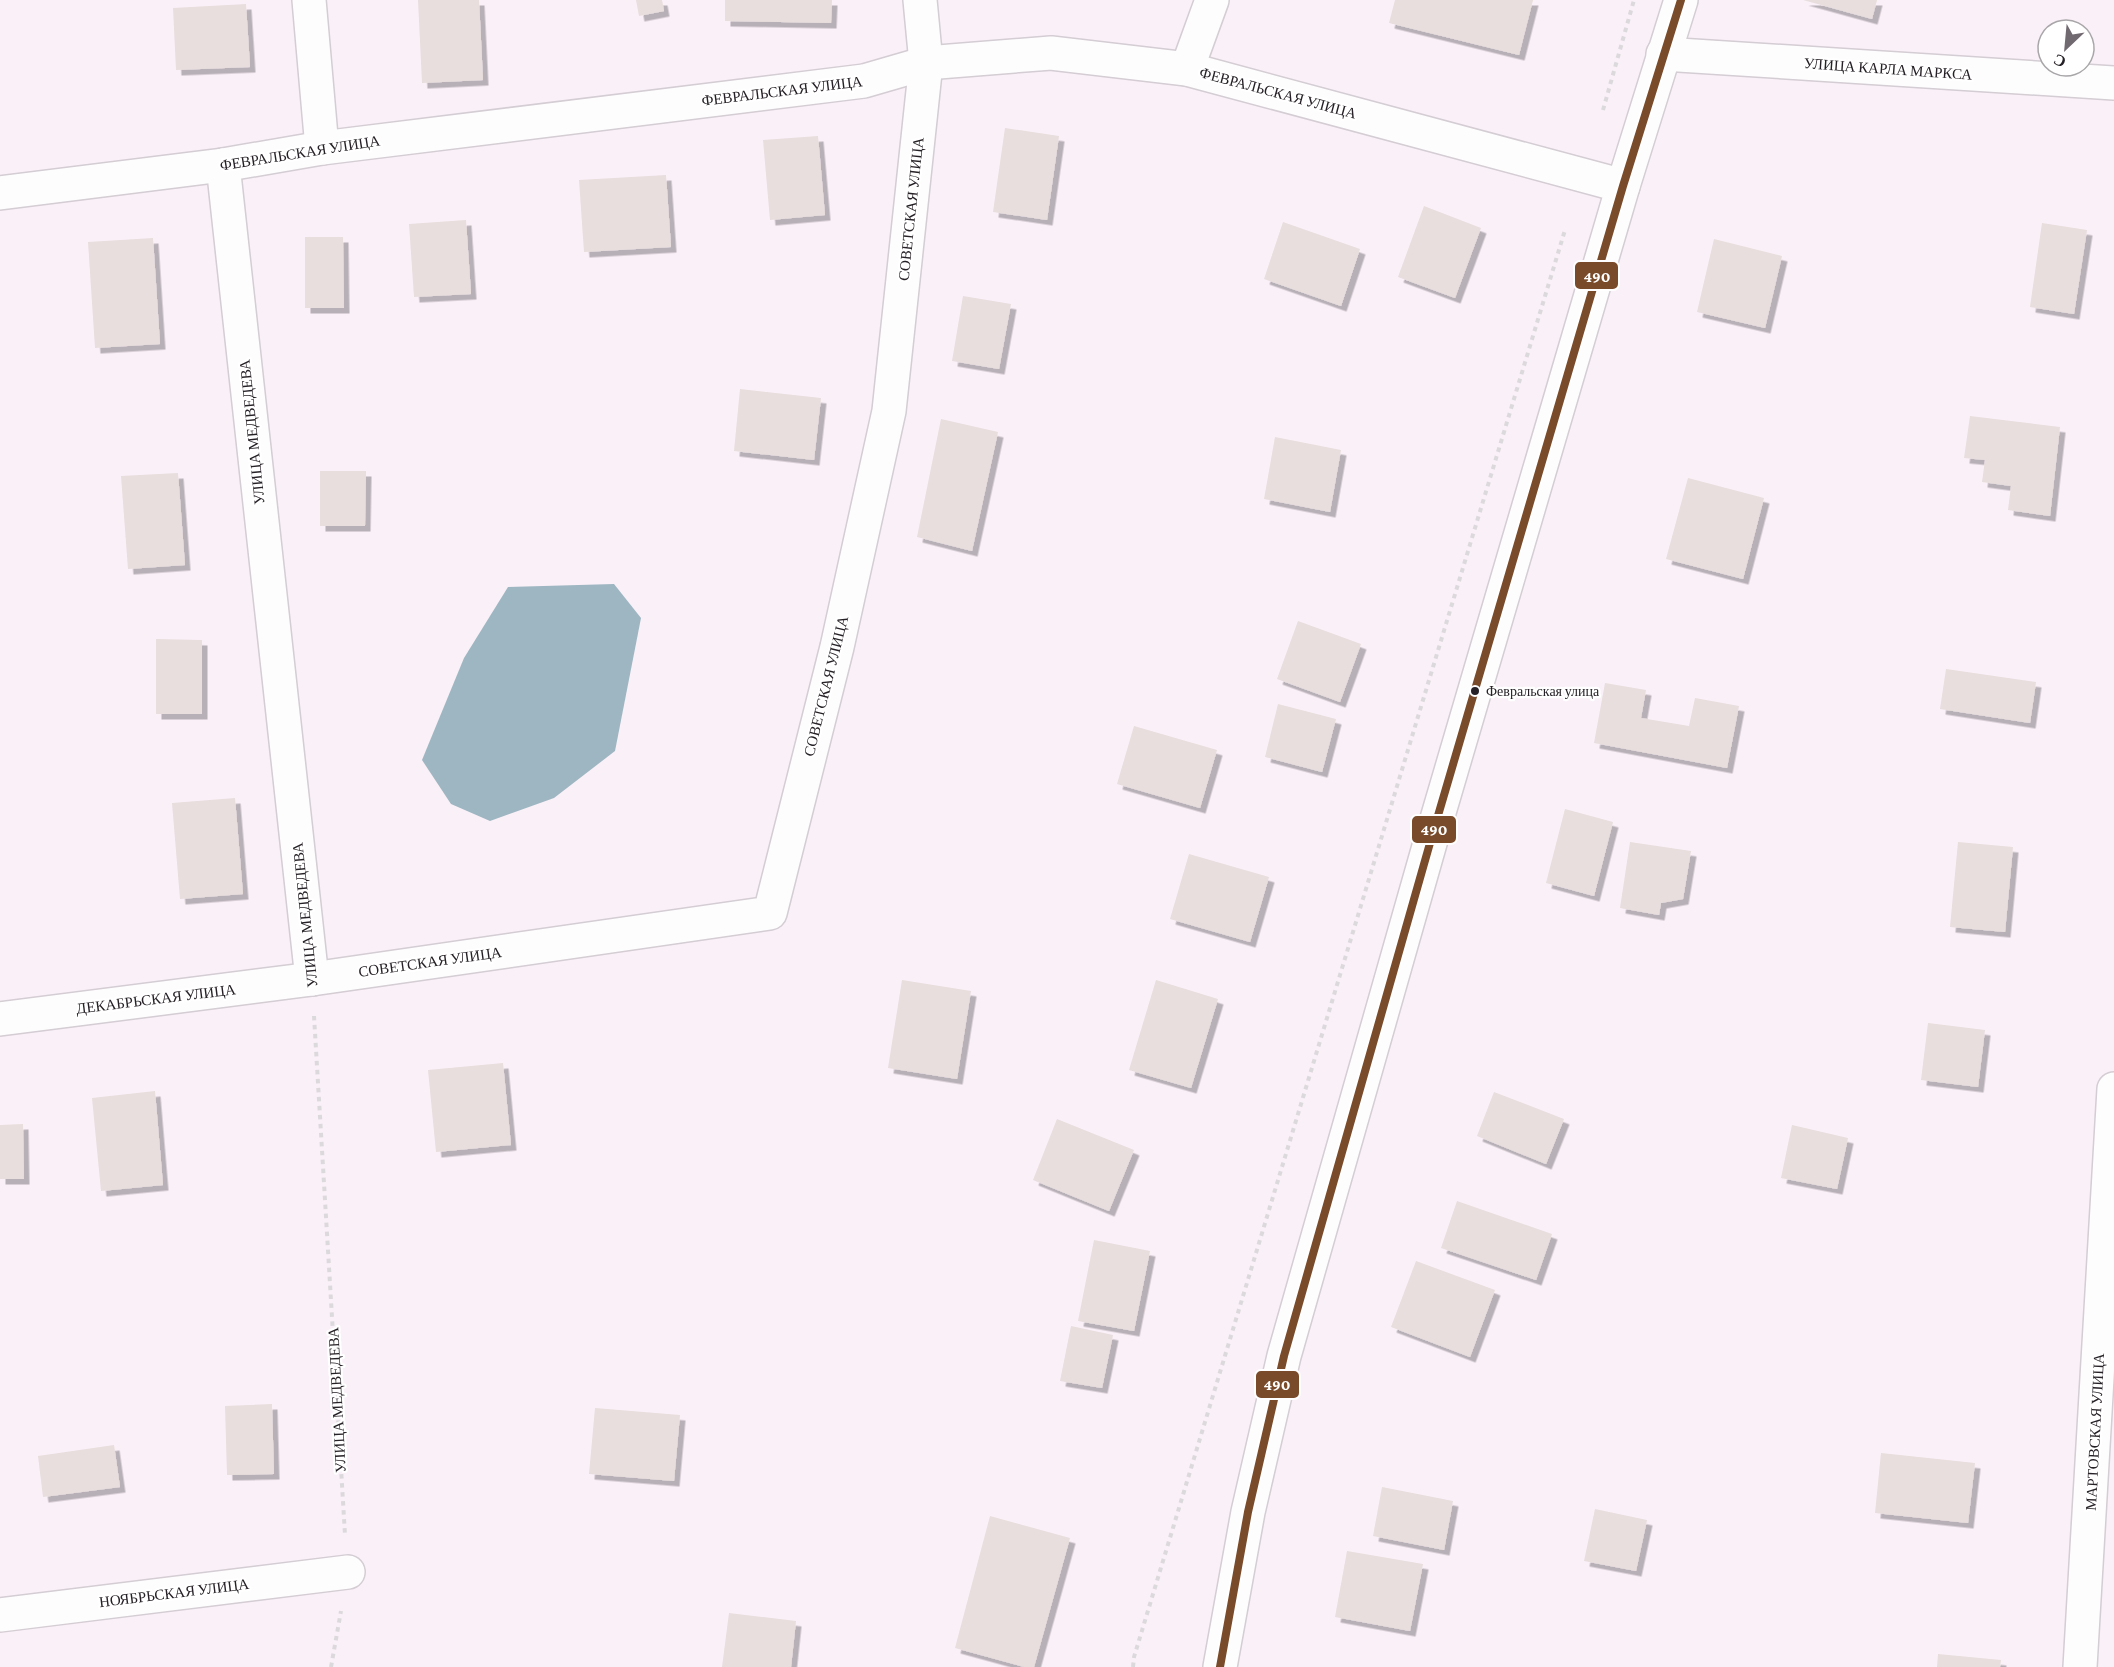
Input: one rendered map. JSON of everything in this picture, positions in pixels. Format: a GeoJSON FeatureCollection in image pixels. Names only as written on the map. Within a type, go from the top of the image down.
{"type":"FeatureCollection","features":[{"type":"Feature","properties":{"kind":"street"},"geometry":{"type":"LineString","coordinates":[[309,0],[322,147]]}},
{"type":"Feature","properties":{"kind":"street","name":"СОВЕТСКАЯ УЛИЦА"},"geometry":{"type":"LineString","coordinates":[[312,979],[770,913],[837,647],[889,411],[926,63],[920,0]]}},
{"type":"Feature","properties":{"kind":"street"},"geometry":{"type":"LineString","coordinates":[[1187,69],[1212,0]]}},
{"type":"Feature","properties":{"kind":"street"},"geometry":{"type":"LineString","coordinates":[[1220,1667],[1248,1512],[1284,1356],[1429,847],[1623,186],[1681,0]]}},
{"type":"Feature","properties":{"kind":"street","name":"ФЕВРАЛЬСКАЯ УЛИЦА"},"geometry":{"type":"LineString","coordinates":[[0,193],[223,165],[322,147],[864,81],[926,63],[1050,53],[1187,69],[1623,186]]}},
{"type":"Feature","properties":{"kind":"street","name":"УЛИЦА КАРЛА МАРКСА"},"geometry":{"type":"LineString","coordinates":[[1663,54],[2114,83]]}},
{"type":"Feature","properties":{"kind":"street","name":"УЛИЦА МЕДВЕДЕВА"},"geometry":{"type":"LineString","coordinates":[[223,165],[312,979]]}},
{"type":"Feature","properties":{"kind":"street","name":"ДЕКАБРЬСКАЯ УЛИЦА"},"geometry":{"type":"LineString","coordinates":[[0,1018],[312,979]]}},
{"type":"Feature","properties":{"kind":"street","name":"МАРТОВСКАЯ УЛИЦА"},"geometry":{"type":"LineString","coordinates":[[2080,1667],[2105,1413],[2114,1089]]}},
{"type":"Feature","properties":{"kind":"street","name":"НОЯБРЬСКАЯ УЛИЦА"},"geometry":{"type":"LineString","coordinates":[[0,1615],[348,1572]]}},
{"type":"Feature","properties":{"kind":"path"},"geometry":{"type":"LineString","coordinates":[[1603,110],[1634,0]]}},
{"type":"Feature","properties":{"kind":"path"},"geometry":{"type":"LineString","coordinates":[[1133,1667],[1134,1657],[1565,230]]}},
{"type":"Feature","properties":{"kind":"path","name":"УЛИЦА МЕДВЕДЕВА"},"geometry":{"type":"LineString","coordinates":[[312,979],[348,1572],[331,1667]]}},
{"type":"Feature","properties":{"kind":"water"},"geometry":{"type":"Polygon","coordinates":[[[614,584],[641,618],[615,751],[554,798],[490,821],[451,804],[422,760],[464,658],[508,587],[614,584]]]}},
{"type":"Feature","properties":{"kind":"building"},"geometry":{"type":"Polygon","coordinates":[[[418,0],[479,0],[483,80],[422,83],[418,0]]]}},
{"type":"Feature","properties":{"kind":"building"},"geometry":{"type":"Polygon","coordinates":[[[636,0],[662,0],[664,11],[639,16],[636,0]]]}},
{"type":"Feature","properties":{"kind":"building"},"geometry":{"type":"Polygon","coordinates":[[[725,0],[832,0],[831,23],[725,21],[725,0]]]}},
{"type":"Feature","properties":{"kind":"building"},"geometry":{"type":"Polygon","coordinates":[[[1395,0],[1533,0],[1519,55],[1389,23],[1395,0]]]}},
{"type":"Feature","properties":{"kind":"building"},"geometry":{"type":"Polygon","coordinates":[[[1803,0],[1877,0],[1872,19],[1803,0]]]}},
{"type":"Feature","properties":{"kind":"building"},"geometry":{"type":"Polygon","coordinates":[[[246,4],[250,67],[176,70],[173,8],[246,4]]]}},
{"type":"Feature","properties":{"kind":"building"},"geometry":{"type":"Polygon","coordinates":[[[1005,128],[1059,136],[1047,220],[993,212],[1005,128]]]}},
{"type":"Feature","properties":{"kind":"building"},"geometry":{"type":"Polygon","coordinates":[[[818,136],[825,215],[770,220],[763,140],[818,136]]]}},
{"type":"Feature","properties":{"kind":"building"},"geometry":{"type":"Polygon","coordinates":[[[666,175],[671,247],[584,252],[579,180],[666,175]]]}},
{"type":"Feature","properties":{"kind":"building"},"geometry":{"type":"Polygon","coordinates":[[[1424,206],[1481,228],[1455,298],[1398,277],[1424,206]]]}},
{"type":"Feature","properties":{"kind":"building"},"geometry":{"type":"Polygon","coordinates":[[[466,220],[471,294],[414,297],[409,224],[466,220]]]}},
{"type":"Feature","properties":{"kind":"building"},"geometry":{"type":"Polygon","coordinates":[[[1283,222],[1360,249],[1341,306],[1264,279],[1283,222]]]}},
{"type":"Feature","properties":{"kind":"building"},"geometry":{"type":"Polygon","coordinates":[[[2042,223],[2087,230],[2074,314],[2030,307],[2042,223]]]}},
{"type":"Feature","properties":{"kind":"building"},"geometry":{"type":"Polygon","coordinates":[[[305,237],[343,237],[344,308],[305,308],[305,237]]]}},
{"type":"Feature","properties":{"kind":"building"},"geometry":{"type":"Polygon","coordinates":[[[153,238],[160,344],[95,348],[88,242],[153,238]]]}},
{"type":"Feature","properties":{"kind":"building"},"geometry":{"type":"Polygon","coordinates":[[[1714,239],[1782,256],[1765,328],[1697,312],[1714,239]]]}},
{"type":"Feature","properties":{"kind":"building"},"geometry":{"type":"Polygon","coordinates":[[[963,296],[1011,304],[999,369],[952,361],[963,296]]]}},
{"type":"Feature","properties":{"kind":"building"},"geometry":{"type":"Polygon","coordinates":[[[740,389],[821,398],[814,460],[734,451],[740,389]]]}},
{"type":"Feature","properties":{"kind":"building"},"geometry":{"type":"Polygon","coordinates":[[[1970,416],[2060,427],[2050,516],[2008,510],[2011,486],[1982,482],[1985,460],[1964,458],[1970,416]]]}},
{"type":"Feature","properties":{"kind":"building"},"geometry":{"type":"Polygon","coordinates":[[[941,419],[998,432],[972,551],[917,537],[941,419]]]}},
{"type":"Feature","properties":{"kind":"building"},"geometry":{"type":"Polygon","coordinates":[[[1275,437],[1341,450],[1330,512],[1264,499],[1275,437]]]}},
{"type":"Feature","properties":{"kind":"building"},"geometry":{"type":"Polygon","coordinates":[[[320,471],[366,471],[365,526],[320,526],[320,471]]]}},
{"type":"Feature","properties":{"kind":"building"},"geometry":{"type":"Polygon","coordinates":[[[178,473],[185,565],[128,569],[121,476],[178,473]]]}},
{"type":"Feature","properties":{"kind":"building"},"geometry":{"type":"Polygon","coordinates":[[[1688,478],[1764,498],[1743,579],[1666,559],[1688,478]]]}},
{"type":"Feature","properties":{"kind":"building"},"geometry":{"type":"Polygon","coordinates":[[[1298,621],[1361,644],[1340,702],[1277,679],[1298,621]]]}},
{"type":"Feature","properties":{"kind":"building"},"geometry":{"type":"Polygon","coordinates":[[[156,639],[202,640],[202,714],[156,714],[156,639]]]}},
{"type":"Feature","properties":{"kind":"building"},"geometry":{"type":"Polygon","coordinates":[[[1946,669],[2036,682],[2030,723],[1940,709],[1946,669]]]}},
{"type":"Feature","properties":{"kind":"building"},"geometry":{"type":"Polygon","coordinates":[[[1605,683],[1646,690],[1641,718],[1689,726],[1695,698],[1739,706],[1727,768],[1594,743],[1605,683]]]}},
{"type":"Feature","properties":{"kind":"building"},"geometry":{"type":"Polygon","coordinates":[[[1278,704],[1336,719],[1322,772],[1265,757],[1278,704]]]}},
{"type":"Feature","properties":{"kind":"building"},"geometry":{"type":"Polygon","coordinates":[[[1134,726],[1217,750],[1200,808],[1117,784],[1134,726]]]}},
{"type":"Feature","properties":{"kind":"building"},"geometry":{"type":"Polygon","coordinates":[[[235,798],[243,894],[180,899],[172,803],[235,798]]]}},
{"type":"Feature","properties":{"kind":"building"},"geometry":{"type":"Polygon","coordinates":[[[1565,809],[1613,822],[1594,896],[1546,883],[1565,809]]]}},
{"type":"Feature","properties":{"kind":"building"},"geometry":{"type":"Polygon","coordinates":[[[1630,842],[1691,851],[1683,899],[1661,903],[1659,915],[1620,908],[1630,842]]]}},
{"type":"Feature","properties":{"kind":"building"},"geometry":{"type":"Polygon","coordinates":[[[1958,842],[2013,847],[2005,932],[1950,927],[1958,842]]]}},
{"type":"Feature","properties":{"kind":"building"},"geometry":{"type":"Polygon","coordinates":[[[1189,854],[1269,877],[1250,942],[1170,919],[1189,854]]]}},
{"type":"Feature","properties":{"kind":"building"},"geometry":{"type":"Polygon","coordinates":[[[902,980],[971,991],[957,1079],[888,1068],[902,980]]]}},
{"type":"Feature","properties":{"kind":"building"},"geometry":{"type":"Polygon","coordinates":[[[1156,980],[1218,999],[1191,1088],[1129,1070],[1156,980]]]}},
{"type":"Feature","properties":{"kind":"building"},"geometry":{"type":"Polygon","coordinates":[[[1928,1023],[1985,1030],[1978,1087],[1921,1080],[1928,1023]]]}},
{"type":"Feature","properties":{"kind":"building"},"geometry":{"type":"Polygon","coordinates":[[[503,1063],[511,1145],[436,1152],[428,1070],[503,1063]]]}},
{"type":"Feature","properties":{"kind":"building"},"geometry":{"type":"Polygon","coordinates":[[[155,1091],[163,1185],[101,1191],[92,1098],[155,1091]]]}},
{"type":"Feature","properties":{"kind":"building"},"geometry":{"type":"Polygon","coordinates":[[[1494,1092],[1564,1119],[1546,1164],[1477,1136],[1494,1092]]]}},
{"type":"Feature","properties":{"kind":"building"},"geometry":{"type":"Polygon","coordinates":[[[1057,1119],[1134,1150],[1109,1211],[1033,1180],[1057,1119]]]}},
{"type":"Feature","properties":{"kind":"building"},"geometry":{"type":"Polygon","coordinates":[[[23,1124],[24,1179],[0,1179],[0,1125],[23,1124]]]}},
{"type":"Feature","properties":{"kind":"building"},"geometry":{"type":"Polygon","coordinates":[[[1792,1125],[1848,1138],[1837,1189],[1781,1178],[1792,1125]]]}},
{"type":"Feature","properties":{"kind":"building"},"geometry":{"type":"Polygon","coordinates":[[[1457,1201],[1552,1234],[1536,1280],[1441,1248],[1457,1201]]]}},
{"type":"Feature","properties":{"kind":"building"},"geometry":{"type":"Polygon","coordinates":[[[1094,1240],[1150,1251],[1134,1331],[1078,1321],[1094,1240]]]}},
{"type":"Feature","properties":{"kind":"building"},"geometry":{"type":"Polygon","coordinates":[[[1416,1261],[1495,1290],[1470,1357],[1391,1327],[1416,1261]]]}},
{"type":"Feature","properties":{"kind":"building"},"geometry":{"type":"Polygon","coordinates":[[[1071,1326],[1113,1335],[1102,1388],[1060,1381],[1071,1326]]]}},
{"type":"Feature","properties":{"kind":"building"},"geometry":{"type":"Polygon","coordinates":[[[272,1404],[274,1474],[227,1475],[225,1406],[272,1404]]]}},
{"type":"Feature","properties":{"kind":"building"},"geometry":{"type":"Polygon","coordinates":[[[595,1408],[680,1415],[674,1481],[589,1474],[595,1408]]]}},
{"type":"Feature","properties":{"kind":"building"},"geometry":{"type":"Polygon","coordinates":[[[114,1445],[120,1487],[43,1497],[38,1456],[114,1445]]]}},
{"type":"Feature","properties":{"kind":"building"},"geometry":{"type":"Polygon","coordinates":[[[1881,1453],[1975,1463],[1968,1523],[1875,1513],[1881,1453]]]}},
{"type":"Feature","properties":{"kind":"building"},"geometry":{"type":"Polygon","coordinates":[[[1382,1487],[1453,1501],[1444,1550],[1373,1536],[1382,1487]]]}},
{"type":"Feature","properties":{"kind":"building"},"geometry":{"type":"Polygon","coordinates":[[[1595,1509],[1647,1520],[1636,1571],[1584,1561],[1595,1509]]]}},
{"type":"Feature","properties":{"kind":"building"},"geometry":{"type":"Polygon","coordinates":[[[990,1516],[1070,1538],[1034,1667],[1024,1667],[955,1648],[990,1516]]]}},
{"type":"Feature","properties":{"kind":"building"},"geometry":{"type":"Polygon","coordinates":[[[1347,1551],[1423,1564],[1410,1631],[1335,1617],[1347,1551]]]}},
{"type":"Feature","properties":{"kind":"building"},"geometry":{"type":"Polygon","coordinates":[[[729,1613],[796,1621],[791,1667],[722,1667],[729,1613]]]}},
{"type":"Feature","properties":{"kind":"building"},"geometry":{"type":"Polygon","coordinates":[[[1938,1654],[2001,1660],[2000,1667],[1937,1667],[1938,1654]]]}},
{"type":"Feature","properties":{"kind":"transit line","name":"490"},"geometry":{"type":"LineString","coordinates":[[1220,1667],[1248,1512],[1284,1356],[1432,836],[1623,186],[1681,0]]}},
{"type":"Feature","properties":{"kind":"place","name":"Февральская улица"},"geometry":{"type":"Point","coordinates":[1475,691]}}]}
